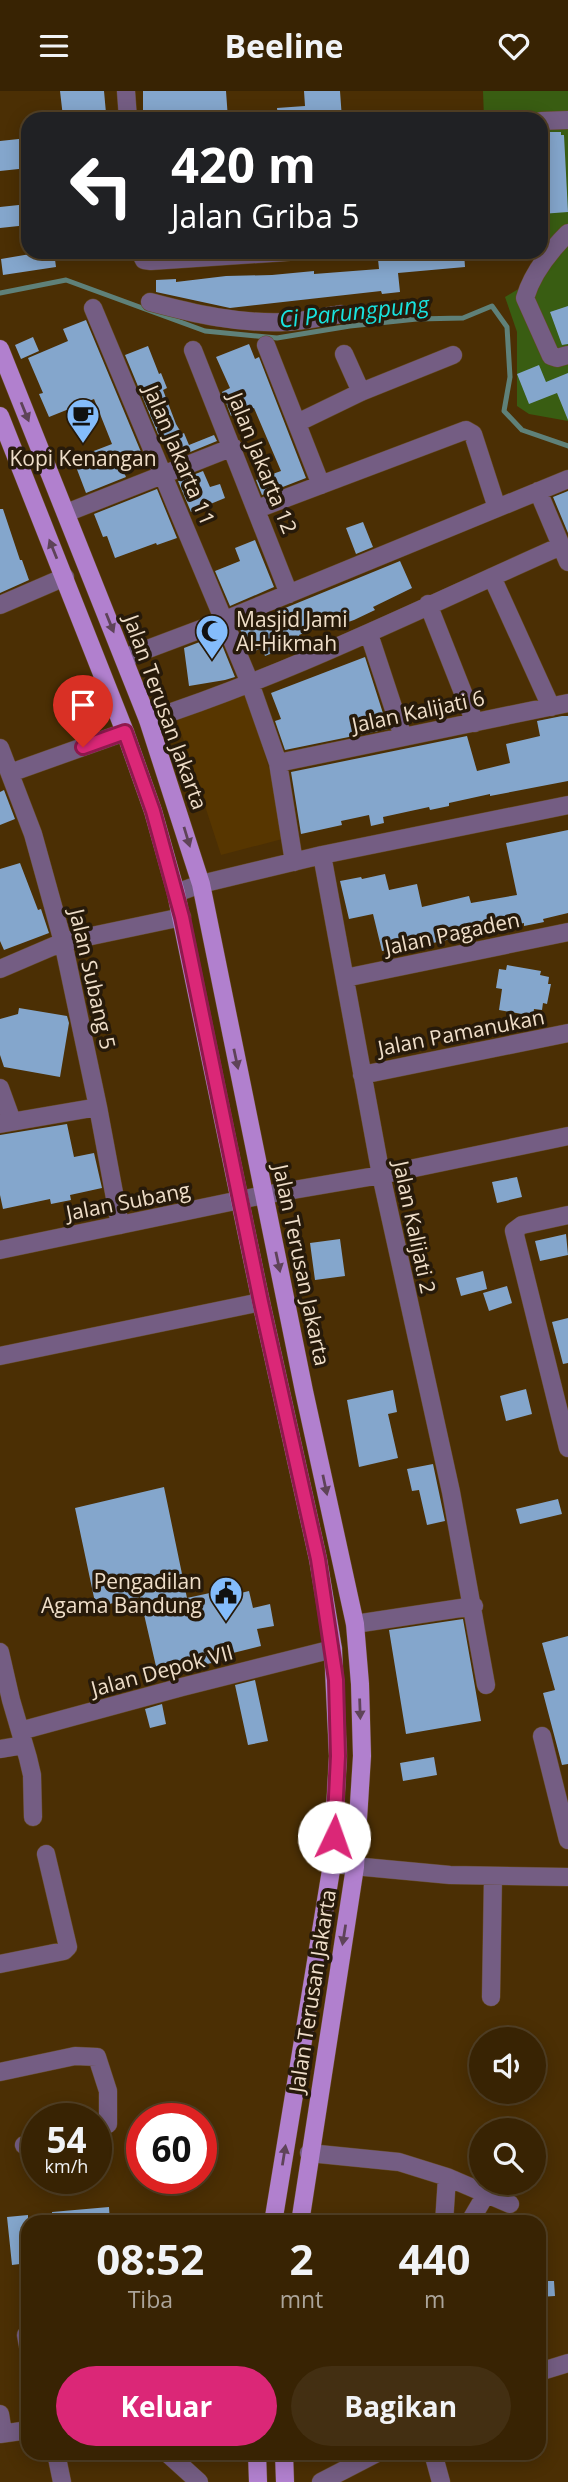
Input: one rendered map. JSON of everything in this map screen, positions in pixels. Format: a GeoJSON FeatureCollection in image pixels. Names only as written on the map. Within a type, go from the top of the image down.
{"type":"FeatureCollection","features":[{"type":"Feature","properties":{"kind":"main road","name":"Jalan Terusan Jakarta"},"geometry":{"type":"LineString","coordinates":[[0,349],[148,720],[201,884],[355,1624],[362,1756],[355,1867],[301,2215]]}},
{"type":"Feature","properties":{"kind":"main road","name":"Jalan Terusan Jakarta"},"geometry":{"type":"LineString","coordinates":[[0,415],[125,732],[153,811],[176,893],[261,1302],[318,1559],[324,1651],[336,1680],[338,1756],[332,1864],[274,2215]]}},
{"type":"Feature","properties":{"kind":"main road"},"geometry":{"type":"LineString","coordinates":[[257,2460],[258,2482]]}},
{"type":"Feature","properties":{"kind":"main road"},"geometry":{"type":"LineString","coordinates":[[284,2460],[285,2482]]}},
{"type":"Feature","properties":{"kind":"street"},"geometry":{"type":"LineString","coordinates":[[126,91],[128,112]]}},
{"type":"Feature","properties":{"kind":"street"},"geometry":{"type":"LineString","coordinates":[[548,121],[568,120]]}},
{"type":"Feature","properties":{"kind":"street"},"geometry":{"type":"LineString","coordinates":[[548,257],[568,233]]}},
{"type":"Feature","properties":{"kind":"street"},"geometry":{"type":"LineString","coordinates":[[145,259],[178,259]]}},
{"type":"Feature","properties":{"kind":"street"},"geometry":{"type":"LineString","coordinates":[[546,259],[533,278],[525,298],[551,356],[557,358],[568,355]]}},
{"type":"Feature","properties":{"kind":"street"},"geometry":{"type":"LineString","coordinates":[[150,302],[207,317],[265,322],[299,321],[341,314]]}},
{"type":"Feature","properties":{"kind":"street","name":"Jalan Jakarta 11"},"geometry":{"type":"LineString","coordinates":[[93,308],[250,683],[278,763],[294,862]]}},
{"type":"Feature","properties":{"kind":"street"},"geometry":{"type":"LineString","coordinates":[[266,345],[321,485]]}},
{"type":"Feature","properties":{"kind":"street","name":"Jalan Jakarta 12"},"geometry":{"type":"LineString","coordinates":[[193,350],[289,594]]}},
{"type":"Feature","properties":{"kind":"street"},"geometry":{"type":"LineString","coordinates":[[344,354],[361,392]]}},
{"type":"Feature","properties":{"kind":"street"},"geometry":{"type":"LineString","coordinates":[[296,423],[361,392],[453,355]]}},
{"type":"Feature","properties":{"kind":"street"},"geometry":{"type":"LineString","coordinates":[[257,509],[466,430],[473,434],[497,508]]}},
{"type":"Feature","properties":{"kind":"street"},"geometry":{"type":"LineString","coordinates":[[66,513],[233,447]]}},
{"type":"Feature","properties":{"kind":"street"},"geometry":{"type":"LineString","coordinates":[[124,658],[225,620],[568,479]]}},
{"type":"Feature","properties":{"kind":"street"},"geometry":{"type":"LineString","coordinates":[[148,720],[250,683],[369,634],[428,604],[492,577],[565,554],[538,491]]}},
{"type":"Feature","properties":{"kind":"street"},"geometry":{"type":"LineString","coordinates":[[0,605],[65,577]]}},
{"type":"Feature","properties":{"kind":"street"},"geometry":{"type":"LineString","coordinates":[[492,577],[559,705]]}},
{"type":"Feature","properties":{"kind":"street"},"geometry":{"type":"LineString","coordinates":[[428,604],[475,723]]}},
{"type":"Feature","properties":{"kind":"street"},"geometry":{"type":"LineString","coordinates":[[369,634],[403,737]]}},
{"type":"Feature","properties":{"kind":"street","name":"Jalan Kalijati 6"},"geometry":{"type":"LineString","coordinates":[[278,763],[559,705]]}},
{"type":"Feature","properties":{"kind":"street"},"geometry":{"type":"LineString","coordinates":[[10,773],[125,732]]}},
{"type":"Feature","properties":{"kind":"street","name":"Jalan Subang 5"},"geometry":{"type":"LineString","coordinates":[[0,748],[33,834],[63,942],[120,1225]]}},
{"type":"Feature","properties":{"kind":"street"},"geometry":{"type":"LineString","coordinates":[[176,893],[201,884],[323,855],[568,806]]}},
{"type":"Feature","properties":{"kind":"street","name":"Jalan Kalijati 2"},"geometry":{"type":"LineString","coordinates":[[323,855],[380,1175],[451,1492],[474,1606],[486,1685]]}},
{"type":"Feature","properties":{"kind":"street"},"geometry":{"type":"LineString","coordinates":[[0,969],[63,942],[182,917]]}},
{"type":"Feature","properties":{"kind":"street","name":"Jalan Pagaden"},"geometry":{"type":"LineString","coordinates":[[345,978],[568,932]]}},
{"type":"Feature","properties":{"kind":"street","name":"Jalan Pamanukan"},"geometry":{"type":"LineString","coordinates":[[362,1075],[568,1033]]}},
{"type":"Feature","properties":{"kind":"street"},"geometry":{"type":"LineString","coordinates":[[0,1089],[6,1122],[98,1107]]}},
{"type":"Feature","properties":{"kind":"street","name":"Jalan Subang"},"geometry":{"type":"LineString","coordinates":[[0,1249],[568,1136]]}},
{"type":"Feature","properties":{"kind":"street"},"geometry":{"type":"LineString","coordinates":[[568,1215],[522,1225],[516,1228],[515,1235],[568,1448]]}},
{"type":"Feature","properties":{"kind":"street"},"geometry":{"type":"LineString","coordinates":[[0,1356],[261,1302]]}},
{"type":"Feature","properties":{"kind":"street"},"geometry":{"type":"LineString","coordinates":[[355,1624],[474,1606]]}},
{"type":"Feature","properties":{"kind":"street","name":"Jalan Depok VII"},"geometry":{"type":"LineString","coordinates":[[0,1749],[22,1738],[324,1651]]}},
{"type":"Feature","properties":{"kind":"street"},"geometry":{"type":"LineString","coordinates":[[0,1652],[2,1673],[32,1775],[33,1817]]}},
{"type":"Feature","properties":{"kind":"street"},"geometry":{"type":"LineString","coordinates":[[542,1736],[568,1840]]}},
{"type":"Feature","properties":{"kind":"street"},"geometry":{"type":"LineString","coordinates":[[0,1963],[64,1951],[68,1947],[46,1854]]}},
{"type":"Feature","properties":{"kind":"street"},"geometry":{"type":"LineString","coordinates":[[332,1864],[450,1875],[568,1877]]}},
{"type":"Feature","properties":{"kind":"street"},"geometry":{"type":"LineString","coordinates":[[491,1997],[493,1876]]}},
{"type":"Feature","properties":{"kind":"street"},"geometry":{"type":"LineString","coordinates":[[0,2072],[75,2056],[97,2057],[108,2091],[108,2103]]}},
{"type":"Feature","properties":{"kind":"street"},"geometry":{"type":"LineString","coordinates":[[310,2153],[399,2162],[469,2187]]}},
{"type":"Feature","properties":{"kind":"street"},"geometry":{"type":"LineString","coordinates":[[445,2215],[447,2177]]}},
{"type":"Feature","properties":{"kind":"street"},"geometry":{"type":"LineString","coordinates":[[474,2215],[485,2195]]}},
{"type":"Feature","properties":{"kind":"street"},"geometry":{"type":"LineString","coordinates":[[488,2195],[510,2204]]}},
{"type":"Feature","properties":{"kind":"street"},"geometry":{"type":"LineString","coordinates":[[546,2370],[568,2363]]}},
{"type":"Feature","properties":{"kind":"street"},"geometry":{"type":"LineString","coordinates":[[0,2414],[1,2433],[21,2431]]}},
{"type":"Feature","properties":{"kind":"street"},"geometry":{"type":"LineString","coordinates":[[57,2460],[62,2482]]}},
{"type":"Feature","properties":{"kind":"street"},"geometry":{"type":"LineString","coordinates":[[175,2460],[195,2479]]}},
{"type":"Feature","properties":{"kind":"street"},"geometry":{"type":"LineString","coordinates":[[321,2482],[363,2460]]}},
{"type":"Feature","properties":{"kind":"street"},"geometry":{"type":"LineString","coordinates":[[435,2460],[441,2482]]}},
{"type":"Feature","properties":{"kind":"street"},"geometry":{"type":"LineString","coordinates":[[172,2482],[195,2479]]}},
{"type":"Feature","properties":{"kind":"shaded area"},"geometry":{"type":"Polygon","coordinates":[[[245,690],[290,837],[221,855],[176,717],[245,690]]]}},
{"type":"Feature","properties":{"kind":"green space"},"geometry":{"type":"Polygon","coordinates":[[[483,91],[568,91],[568,421],[529,414],[517,406],[517,332],[505,297],[525,285],[537,259],[548,259],[548,112],[484,112],[483,91]]]}},
{"type":"Feature","properties":{"kind":"building"},"geometry":{"type":"Polygon","coordinates":[[[60,91],[104,91],[106,112],[62,112],[60,91]]]}},
{"type":"Feature","properties":{"kind":"building"},"geometry":{"type":"Polygon","coordinates":[[[143,91],[226,91],[228,112],[143,110],[143,91]]]}},
{"type":"Feature","properties":{"kind":"building"},"geometry":{"type":"Polygon","coordinates":[[[304,91],[340,91],[342,112],[277,112],[277,108],[305,106],[304,91]]]}},
{"type":"Feature","properties":{"kind":"building"},"geometry":{"type":"Polygon","coordinates":[[[548,132],[561,132],[561,135],[564,135],[568,212],[548,213],[548,132]]]}},
{"type":"Feature","properties":{"kind":"building"},"geometry":{"type":"Polygon","coordinates":[[[21,139],[21,169],[0,171],[0,141],[21,139]]]}},
{"type":"Feature","properties":{"kind":"building"},"geometry":{"type":"Polygon","coordinates":[[[21,205],[21,226],[0,228],[0,207],[21,205]]]}},
{"type":"Feature","properties":{"kind":"building"},"geometry":{"type":"Polygon","coordinates":[[[21,256],[21,259],[55,259],[56,267],[3,275],[1,259],[21,256]]]}},
{"type":"Feature","properties":{"kind":"building"},"geometry":{"type":"Polygon","coordinates":[[[378,259],[464,259],[465,267],[398,273],[400,292],[382,294],[381,291],[230,308],[156,292],[156,280],[176,279],[176,282],[226,276],[379,269],[378,259]]]}},
{"type":"Feature","properties":{"kind":"building"},"geometry":{"type":"Polygon","coordinates":[[[568,306],[568,344],[562,345],[550,312],[568,306]]]}},
{"type":"Feature","properties":{"kind":"building"},"geometry":{"type":"Polygon","coordinates":[[[86,320],[141,452],[119,461],[126,477],[86,493],[73,459],[112,444],[94,399],[49,417],[39,394],[43,393],[28,358],[68,341],[63,329],[86,320]]]}},
{"type":"Feature","properties":{"kind":"building"},"geometry":{"type":"Polygon","coordinates":[[[33,337],[39,351],[21,359],[15,345],[33,337]]]}},
{"type":"Feature","properties":{"kind":"building"},"geometry":{"type":"Polygon","coordinates":[[[249,344],[255,359],[259,357],[306,478],[262,495],[256,480],[281,471],[254,408],[231,416],[222,392],[230,388],[216,357],[249,344]]]}},
{"type":"Feature","properties":{"kind":"building"},"geometry":{"type":"Polygon","coordinates":[[[148,346],[167,388],[163,390],[176,424],[189,445],[214,435],[217,441],[178,457],[171,441],[162,444],[125,355],[148,346]]]}},
{"type":"Feature","properties":{"kind":"building"},"geometry":{"type":"Polygon","coordinates":[[[539,365],[546,382],[568,373],[568,420],[557,393],[529,404],[517,374],[539,365]]]}},
{"type":"Feature","properties":{"kind":"building"},"geometry":{"type":"Polygon","coordinates":[[[203,471],[210,487],[220,484],[225,498],[191,512],[178,481],[203,471]]]}},
{"type":"Feature","properties":{"kind":"building"},"geometry":{"type":"Polygon","coordinates":[[[157,489],[177,538],[115,558],[107,536],[103,537],[94,514],[157,489]]]}},
{"type":"Feature","properties":{"kind":"building"},"geometry":{"type":"Polygon","coordinates":[[[568,491],[568,533],[553,497],[568,491]]]}},
{"type":"Feature","properties":{"kind":"building"},"geometry":{"type":"Polygon","coordinates":[[[0,509],[3,509],[29,580],[0,593],[0,509]]]}},
{"type":"Feature","properties":{"kind":"building"},"geometry":{"type":"Polygon","coordinates":[[[363,522],[373,547],[356,554],[346,528],[363,522]]]}},
{"type":"Feature","properties":{"kind":"building"},"geometry":{"type":"Polygon","coordinates":[[[255,540],[274,587],[230,606],[215,571],[240,561],[235,548],[255,540]]]}},
{"type":"Feature","properties":{"kind":"building"},"geometry":{"type":"Polygon","coordinates":[[[400,561],[412,588],[373,607],[375,610],[354,620],[328,629],[326,624],[299,635],[300,638],[279,646],[280,650],[265,656],[262,648],[250,653],[239,627],[400,561]]]}},
{"type":"Feature","properties":{"kind":"building","name":"Masjid Jami Al-Hikmah"},"geometry":{"type":"Polygon","coordinates":[[[218,635],[235,677],[189,686],[184,648],[218,635]]]}},
{"type":"Feature","properties":{"kind":"building"},"geometry":{"type":"Polygon","coordinates":[[[365,657],[388,729],[285,750],[275,721],[281,719],[271,693],[365,657]]]}},
{"type":"Feature","properties":{"kind":"building"},"geometry":{"type":"Polygon","coordinates":[[[568,716],[568,781],[490,794],[449,803],[449,806],[430,810],[429,807],[383,817],[384,823],[371,826],[369,815],[341,821],[342,825],[301,834],[291,772],[467,736],[477,771],[510,763],[506,744],[540,736],[537,721],[568,716]]]}},
{"type":"Feature","properties":{"kind":"building"},"geometry":{"type":"Polygon","coordinates":[[[4,790],[15,819],[0,825],[0,792],[4,790]]]}},
{"type":"Feature","properties":{"kind":"building"},"geometry":{"type":"Polygon","coordinates":[[[568,830],[568,913],[543,919],[544,922],[524,926],[524,923],[382,951],[373,914],[349,919],[340,881],[361,877],[362,879],[385,874],[389,890],[417,884],[422,907],[469,896],[471,903],[517,895],[506,843],[568,830]]]}},
{"type":"Feature","properties":{"kind":"building"},"geometry":{"type":"Polygon","coordinates":[[[20,863],[49,933],[4,950],[0,941],[0,869],[20,863]]]}},
{"type":"Feature","properties":{"kind":"building"},"geometry":{"type":"Polygon","coordinates":[[[507,965],[541,971],[540,975],[549,977],[548,984],[551,984],[547,1004],[543,1003],[542,1010],[534,1009],[533,1016],[499,1010],[502,989],[496,988],[499,969],[506,970],[507,965]]]}},
{"type":"Feature","properties":{"kind":"building"},"geometry":{"type":"Polygon","coordinates":[[[19,1008],[67,1016],[69,1023],[60,1077],[4,1067],[0,1055],[0,1019],[18,1014],[19,1008]]]}},
{"type":"Feature","properties":{"kind":"building"},"geometry":{"type":"Polygon","coordinates":[[[67,1124],[74,1157],[94,1153],[102,1188],[70,1195],[71,1200],[51,1204],[50,1199],[3,1209],[0,1195],[0,1135],[67,1124]]]}},
{"type":"Feature","properties":{"kind":"building"},"geometry":{"type":"Polygon","coordinates":[[[517,1177],[522,1197],[497,1203],[492,1182],[517,1177]]]}},
{"type":"Feature","properties":{"kind":"building"},"geometry":{"type":"Polygon","coordinates":[[[566,1234],[568,1255],[540,1261],[535,1241],[566,1234]]]}},
{"type":"Feature","properties":{"kind":"building"},"geometry":{"type":"Polygon","coordinates":[[[340,1239],[345,1276],[315,1280],[310,1243],[340,1239]]]}},
{"type":"Feature","properties":{"kind":"building"},"geometry":{"type":"Polygon","coordinates":[[[483,1271],[487,1289],[461,1296],[456,1278],[483,1271]]]}},
{"type":"Feature","properties":{"kind":"building"},"geometry":{"type":"Polygon","coordinates":[[[507,1286],[512,1303],[489,1311],[483,1293],[507,1286]]]}},
{"type":"Feature","properties":{"kind":"building"},"geometry":{"type":"Polygon","coordinates":[[[568,1318],[568,1363],[563,1364],[552,1322],[568,1318]]]}},
{"type":"Feature","properties":{"kind":"building"},"geometry":{"type":"Polygon","coordinates":[[[526,1389],[532,1414],[506,1421],[500,1396],[526,1389]]]}},
{"type":"Feature","properties":{"kind":"building"},"geometry":{"type":"Polygon","coordinates":[[[393,1390],[397,1412],[388,1414],[398,1458],[359,1467],[347,1400],[393,1390]]]}},
{"type":"Feature","properties":{"kind":"building"},"geometry":{"type":"Polygon","coordinates":[[[433,1464],[445,1521],[427,1525],[419,1490],[412,1491],[407,1469],[433,1464]]]}},
{"type":"Feature","properties":{"kind":"building"},"geometry":{"type":"Polygon","coordinates":[[[164,1487],[187,1598],[219,1591],[220,1598],[249,1591],[253,1608],[270,1604],[274,1626],[257,1629],[261,1646],[233,1653],[234,1658],[158,1675],[140,1597],[96,1607],[75,1508],[164,1487]]]}},
{"type":"Feature","properties":{"kind":"building"},"geometry":{"type":"Polygon","coordinates":[[[558,1499],[562,1514],[520,1524],[516,1509],[558,1499]]]}},
{"type":"Feature","properties":{"kind":"building"},"geometry":{"type":"Polygon","coordinates":[[[463,1619],[481,1721],[406,1734],[389,1630],[463,1619]]]}},
{"type":"Feature","properties":{"kind":"building"},"geometry":{"type":"Polygon","coordinates":[[[568,1636],[568,1764],[562,1765],[543,1693],[555,1690],[542,1643],[568,1636]]]}},
{"type":"Feature","properties":{"kind":"building"},"geometry":{"type":"Polygon","coordinates":[[[255,1680],[268,1741],[248,1745],[235,1685],[255,1680]]]}},
{"type":"Feature","properties":{"kind":"building"},"geometry":{"type":"Polygon","coordinates":[[[162,1704],[166,1724],[150,1728],[145,1709],[162,1704]]]}},
{"type":"Feature","properties":{"kind":"building"},"geometry":{"type":"Polygon","coordinates":[[[434,1757],[437,1775],[403,1781],[400,1763],[434,1757]]]}},
{"type":"Feature","properties":{"kind":"building"},"geometry":{"type":"Polygon","coordinates":[[[109,2207],[110,2215],[52,2215],[52,2212],[109,2207]]]}},
{"type":"Feature","properties":{"kind":"building"},"geometry":{"type":"Polygon","coordinates":[[[21,2216],[21,2264],[12,2265],[7,2217],[21,2216]]]}},
{"type":"Feature","properties":{"kind":"building"},"geometry":{"type":"Polygon","coordinates":[[[546,2281],[554,2281],[555,2296],[546,2297],[546,2281]]]}},
{"type":"Feature","properties":{"kind":"waterway","name":"Ci Parungpung"},"geometry":{"type":"LineString","coordinates":[[0,293],[66,280],[205,331],[277,338],[350,326],[417,319],[463,318],[492,306],[507,327],[510,377],[504,411],[522,430],[568,446]]}},
{"type":"Feature","properties":{"kind":"place","name":"Kopi Kenangan"},"geometry":{"type":"Point","coordinates":[83,445]}},
{"type":"Feature","properties":{"kind":"place","name":"Masjid Jami Al-Hikmah"},"geometry":{"type":"Point","coordinates":[212,661]}},
{"type":"Feature","properties":{"kind":"place","name":"Pengadilan Agama Bandung"},"geometry":{"type":"Point","coordinates":[226,1623]}},
{"type":"Feature","properties":{"kind":"route"},"geometry":{"type":"LineString","coordinates":[[83,747],[125,732],[153,811],[182,917],[261,1302],[318,1559],[336,1680],[338,1756],[334,1837]]}}]}
